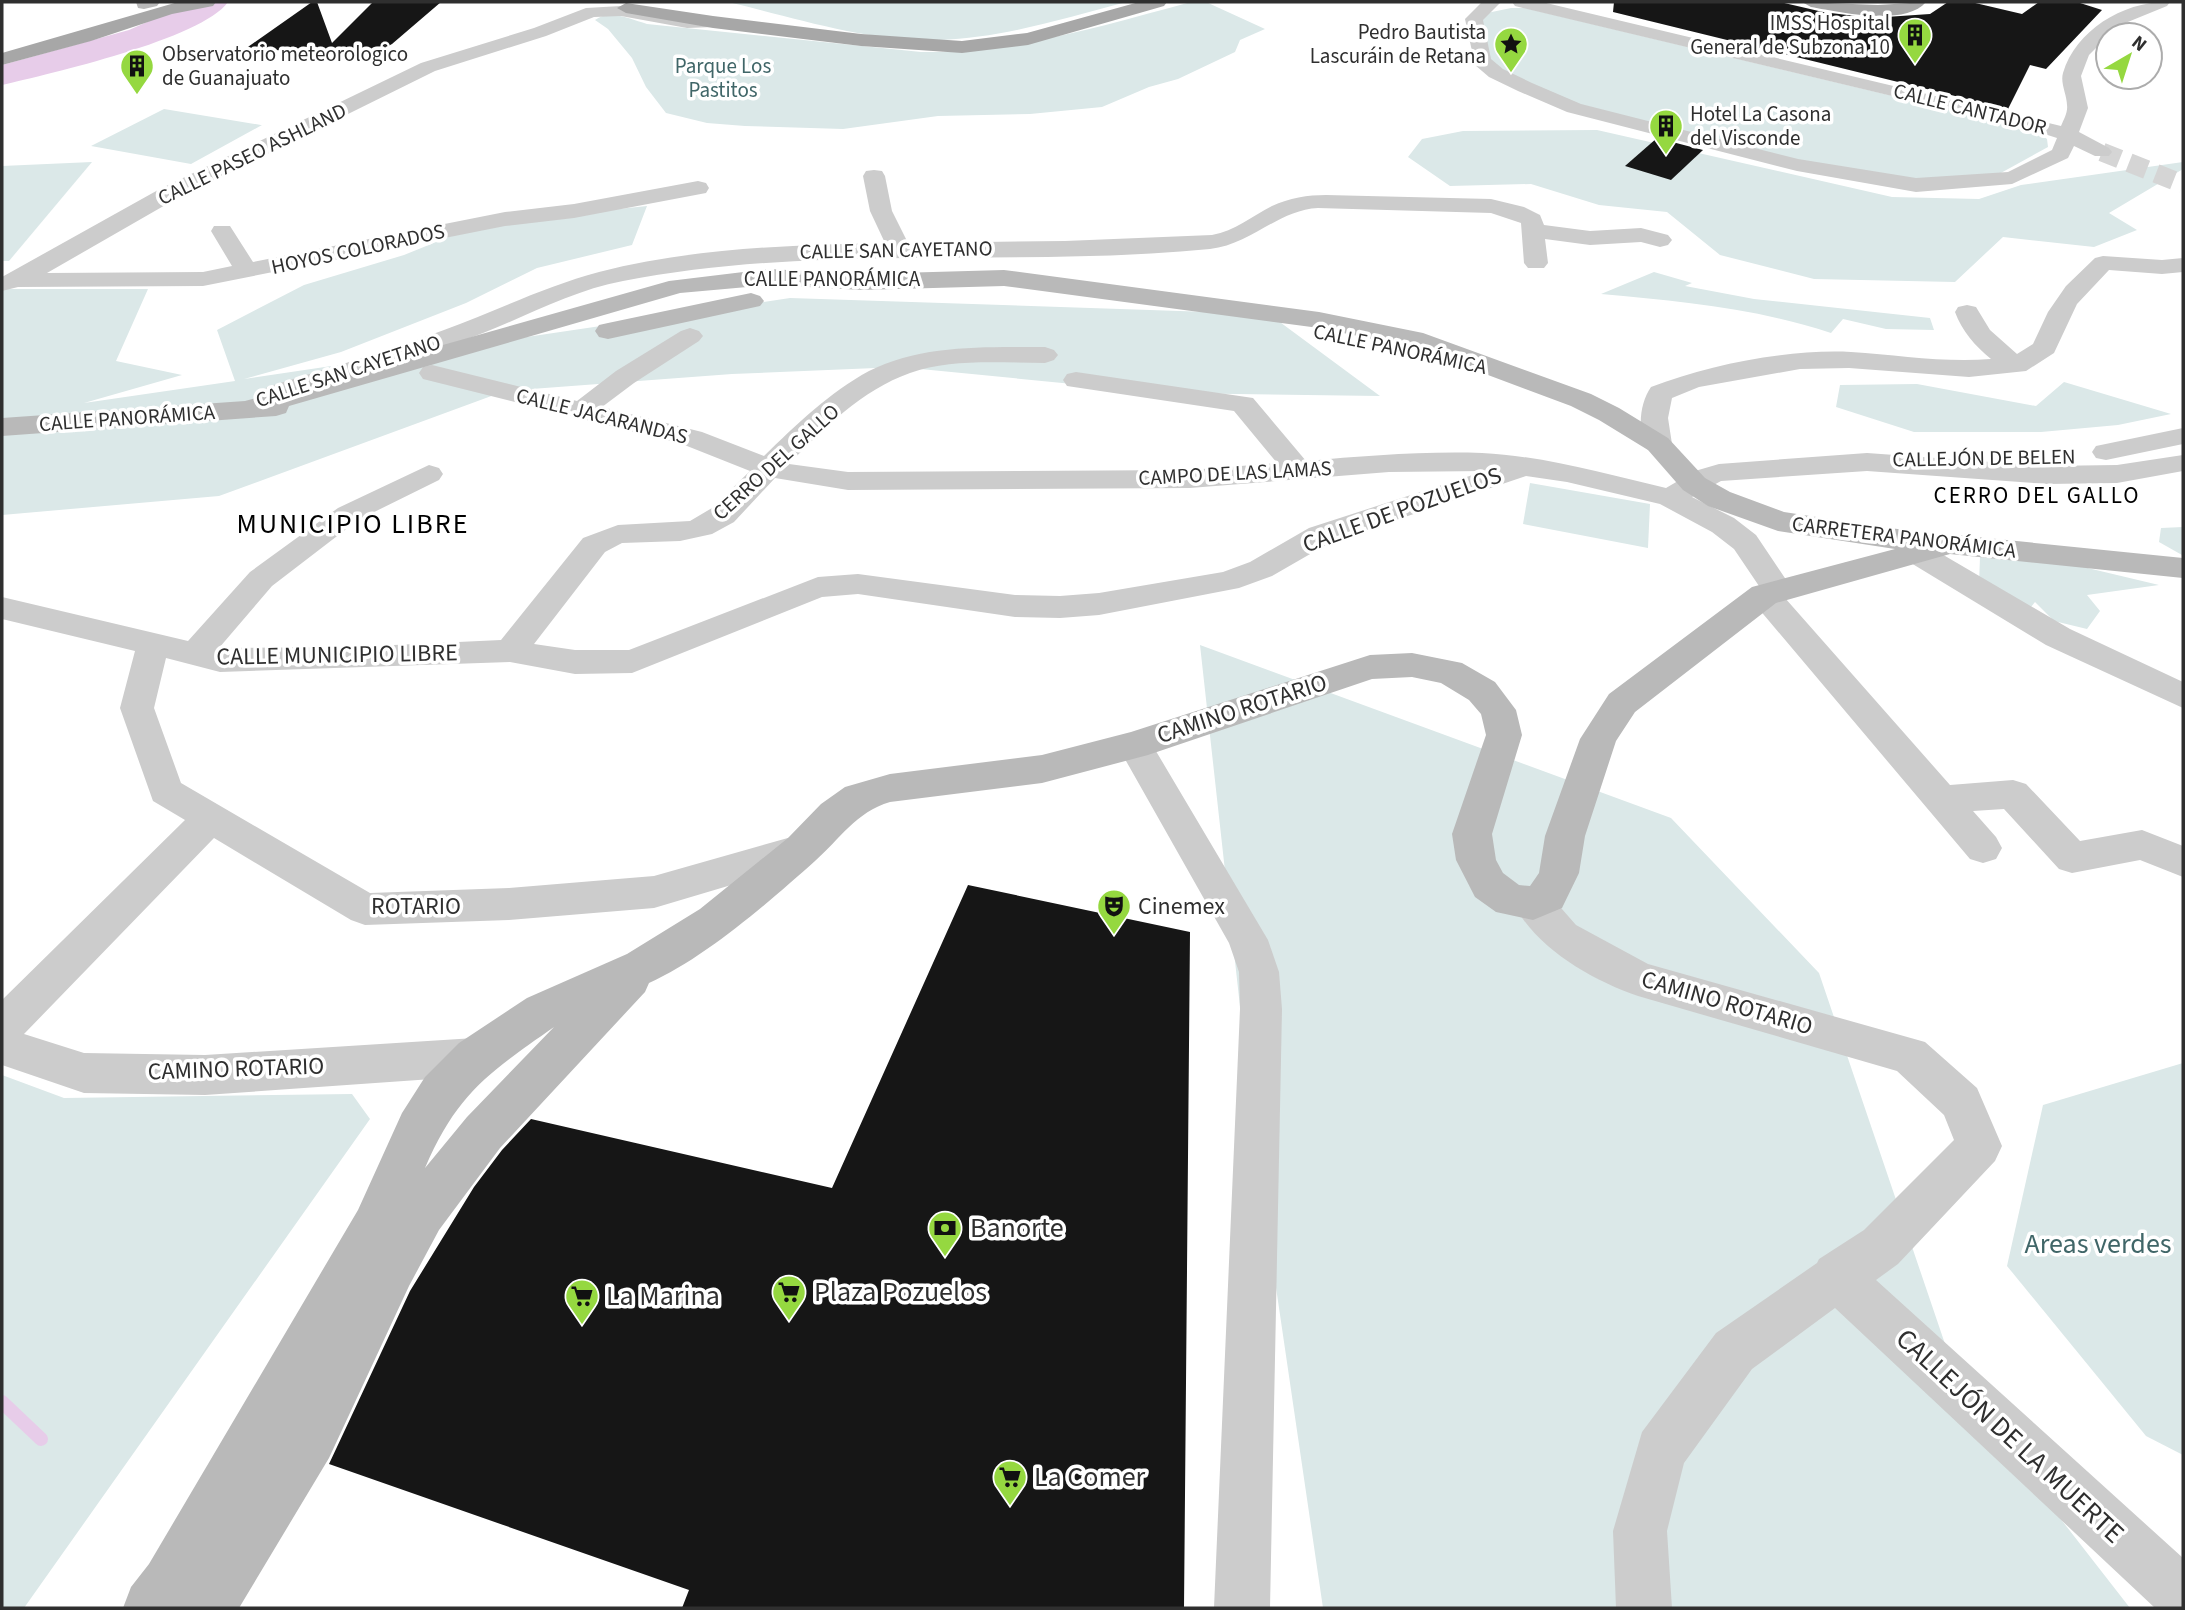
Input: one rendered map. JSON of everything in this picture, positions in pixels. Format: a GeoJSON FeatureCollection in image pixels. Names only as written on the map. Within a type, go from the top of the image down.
{"type":"FeatureCollection","features":[{"type":"Feature","properties":{"kind":"main road"},"geometry":{"type":"LineString","coordinates":[[84,18],[151,2]]}},
{"type":"Feature","properties":{"kind":"main road"},"geometry":{"type":"LineString","coordinates":[[2,59],[186,5],[207,2]]}},
{"type":"Feature","properties":{"kind":"main road"},"geometry":{"type":"LineString","coordinates":[[608,2],[626,8],[713,22],[926,46],[996,43],[1053,33],[1158,2]]}},
{"type":"Feature","properties":{"kind":"main road"},"geometry":{"type":"LineString","coordinates":[[626,8],[651,7],[671,2]]}},
{"type":"Feature","properties":{"kind":"main road"},"geometry":{"type":"LineString","coordinates":[[697,2],[861,40]]}},
{"type":"Feature","properties":{"kind":"main road"},"geometry":{"type":"LineString","coordinates":[[1811,2],[1883,10],[1917,2]]}},
{"type":"Feature","properties":{"kind":"street","name":"CALLE CANTADOR"},"geometry":{"type":"LineString","coordinates":[[1492,2],[1475,19],[1482,61],[1496,73],[1574,108],[1809,168],[1916,185],[2012,178],[2061,154],[2069,135],[2032,123],[1521,2]]}},
{"type":"Feature","properties":{"kind":"street"},"geometry":{"type":"LineString","coordinates":[[2102,152],[2069,135],[2078,108],[2071,76],[2081,53],[2112,22],[2161,2]]}},
{"type":"Feature","properties":{"kind":"street","name":"CALLE PASEO ASHLAND"},"geometry":{"type":"LineString","coordinates":[[9,282],[166,195],[428,66],[540,32],[592,12],[621,11],[687,23],[713,22]]}},
{"type":"Feature","properties":{"kind":"street"},"geometry":{"type":"LineString","coordinates":[[874,176],[881,211],[900,250]]}},
{"type":"Feature","properties":{"kind":"street","name":"HOYOS COLORADOS"},"geometry":{"type":"LineString","coordinates":[[9,282],[203,279],[505,219],[574,211],[698,188]]}},
{"type":"Feature","properties":{"kind":"street","name":"CALLE SAN CAYETANO"},"geometry":{"type":"LineString","coordinates":[[242,409],[274,394],[406,354],[576,286],[611,276],[729,257],[900,250],[1135,247],[1217,242],[1240,237],[1286,209],[1303,203],[1491,206],[1516,212],[1532,220],[1535,231]]}},
{"type":"Feature","properties":{"kind":"street"},"geometry":{"type":"LineString","coordinates":[[222,231],[247,272]]}},
{"type":"Feature","properties":{"kind":"street"},"geometry":{"type":"LineString","coordinates":[[1536,263],[1535,231],[1590,238],[1641,235],[1661,240]]}},
{"type":"Feature","properties":{"kind":"street"},"geometry":{"type":"LineString","coordinates":[[1658,444],[1654,418],[1660,393],[1693,380],[1800,361],[1849,359],[1969,369],[2017,365],[2046,348],[2050,328],[2065,303],[2083,280],[2103,263],[2183,265]]}},
{"type":"Feature","properties":{"kind":"street"},"geometry":{"type":"LineString","coordinates":[[2149,266],[2183,280]]}},
{"type":"Feature","properties":{"kind":"street","name":"CALLE PANORÁMICA"},"geometry":{"type":"LineString","coordinates":[[242,409],[678,286],[769,277],[862,282],[975,278],[1035,282],[1363,328],[1423,341],[1499,369]]}},
{"type":"Feature","properties":{"kind":"street","name":"CALLE PANORÁMICA"},"geometry":{"type":"LineString","coordinates":[[2,427],[296,405],[743,302],[978,292],[1040,294],[1319,330],[1499,369]]}},
{"type":"Feature","properties":{"kind":"street"},"geometry":{"type":"LineString","coordinates":[[1967,312],[1971,326],[1998,354],[2017,365]]}},
{"type":"Feature","properties":{"kind":"street"},"geometry":{"type":"LineString","coordinates":[[582,410],[625,377],[690,336]]}},
{"type":"Feature","properties":{"kind":"street","name":"CERRO DEL GALLO"},"geometry":{"type":"LineString","coordinates":[[510,651],[594,545],[608,536],[625,532],[692,531],[708,524],[723,515],[769,468],[855,391],[900,367],[934,360],[990,355],[1045,355]]}},
{"type":"Feature","properties":{"kind":"street","name":"CARRETERA PANORÁMICA"},"geometry":{"type":"LineString","coordinates":[[1499,369],[1581,400],[1634,427],[1658,444],[1682,491],[1719,499],[1778,521],[1933,549],[2183,568]]}},
{"type":"Feature","properties":{"kind":"street","name":"CALLE JACARANDAS"},"geometry":{"type":"LineString","coordinates":[[432,373],[692,438],[769,468]]}},
{"type":"Feature","properties":{"kind":"street"},"geometry":{"type":"LineString","coordinates":[[1076,380],[1243,404],[1298,470]]}},
{"type":"Feature","properties":{"kind":"street","name":"CALLEJÓN DE BELEN"},"geometry":{"type":"LineString","coordinates":[[1867,462],[1958,455],[2068,458],[2183,436]]}},
{"type":"Feature","properties":{"kind":"street","name":"CAMPO DE LAS LAMAS"},"geometry":{"type":"LineString","coordinates":[[769,468],[804,476],[848,481],[1190,479],[1389,463],[1484,462],[1682,491]]}},
{"type":"Feature","properties":{"kind":"street"},"geometry":{"type":"LineString","coordinates":[[1983,848],[1770,592],[1745,542],[1682,491],[1719,473],[1867,462],[2047,475],[2117,474],[2183,463]]}},
{"type":"Feature","properties":{"kind":"street","name":"CALLE DE POZUELOS"},"geometry":{"type":"LineString","coordinates":[[510,651],[575,662],[632,661],[818,587],[858,584],[1016,606],[1060,607],[1099,604],[1228,581],[1261,569],[1320,535],[1522,468]]}},
{"type":"Feature","properties":{"kind":"street"},"geometry":{"type":"LineString","coordinates":[[195,654],[261,579],[348,514],[429,474]]}},
{"type":"Feature","properties":{"kind":"street"},"geometry":{"type":"LineString","coordinates":[[1533,903],[1549,896],[1559,873],[1565,835],[1598,739],[1622,703],[1770,592],[1933,549],[2058,637],[2183,696]]}},
{"type":"Feature","properties":{"kind":"street","name":"CALLE MUNICIPIO LIBRE"},"geometry":{"type":"LineString","coordinates":[[2,608],[220,660],[510,651]]}},
{"type":"Feature","properties":{"kind":"street","name":"ROTARIO"},"geometry":{"type":"LineString","coordinates":[[153,644],[137,708],[166,791],[365,909],[509,904],[654,892],[802,849]]}},
{"type":"Feature","properties":{"kind":"street","name":"CAMINO ROTARIO"},"geometry":{"type":"LineString","coordinates":[[642,967],[715,921],[802,849],[835,815],[859,797],[890,788],[1042,768],[1136,745],[1370,667],[1412,665],[1450,672],[1482,691],[1498,710],[1504,735],[1472,834],[1476,860],[1489,885],[1510,900],[1533,903],[1562,937],[1638,979],[1910,1056],[1961,1102],[1979,1146],[1881,1247],[1836,1276],[1734,1351],[1661,1451],[1640,1531],[1644,1608]]}},
{"type":"Feature","properties":{"kind":"street"},"geometry":{"type":"LineString","coordinates":[[1136,745],[1248,940],[1259,972],[1261,1022],[1242,1608]]}},
{"type":"Feature","properties":{"kind":"street"},"geometry":{"type":"LineString","coordinates":[[1942,799],[2012,794],[2072,858],[2142,845],[2183,862]]}},
{"type":"Feature","properties":{"kind":"street"},"geometry":{"type":"LineString","coordinates":[[2,1028],[211,817]]}},
{"type":"Feature","properties":{"kind":"street"},"geometry":{"type":"LineString","coordinates":[[152,1608],[170,1584],[375,1227],[419,1128],[441,1092],[475,1057],[542,1011],[642,967]]}},
{"type":"Feature","properties":{"kind":"street"},"geometry":{"type":"LineString","coordinates":[[205,1608],[283,1489],[324,1412],[391,1269],[439,1188],[529,1083],[642,967]]}},
{"type":"Feature","properties":{"kind":"street","name":"CAMINO ROTARIO"},"geometry":{"type":"LineString","coordinates":[[2,1046],[84,1073],[205,1075],[475,1057]]}},
{"type":"Feature","properties":{"kind":"street","name":"CALLEJÓN DE LA MUERTE"},"geometry":{"type":"LineString","coordinates":[[1836,1276],[2183,1596]]}},
{"type":"Feature","properties":{"kind":"green space","name":"Parque Los Pastitos"},"geometry":{"type":"Polygon","coordinates":[[[728,2],[1127,2],[1010,31],[963,38],[912,40],[859,33],[728,2]]]}},
{"type":"Feature","properties":{"kind":"green space","name":"Parque Los Pastitos"},"geometry":{"type":"Polygon","coordinates":[[[1191,2],[1206,2],[1265,29],[1240,40],[1235,52],[1178,79],[1149,87],[1102,107],[1030,114],[938,116],[843,129],[707,123],[666,113],[646,87],[632,58],[608,29],[595,20],[614,15],[647,24],[921,52],[956,51],[1058,36],[1191,2]]]}},
{"type":"Feature","properties":{"kind":"green space"},"geometry":{"type":"Polygon","coordinates":[[[1525,8],[2035,130],[2047,139],[2048,147],[1999,174],[1916,181],[1859,175],[1588,109],[1491,65],[1480,20],[1487,13],[1525,8]]]}},
{"type":"Feature","properties":{"kind":"green space"},"geometry":{"type":"Polygon","coordinates":[[[164,109],[262,125],[191,164],[91,146],[164,109]]]}},
{"type":"Feature","properties":{"kind":"green space"},"geometry":{"type":"Polygon","coordinates":[[[1597,130],[1892,197],[1979,199],[2021,185],[2183,162],[2183,169],[2109,213],[2137,230],[2094,247],[2003,237],[1955,282],[1814,279],[1720,255],[1667,212],[1599,205],[1531,184],[1450,186],[1408,157],[1422,139],[1463,131],[1597,130]]]}},
{"type":"Feature","properties":{"kind":"green space"},"geometry":{"type":"Polygon","coordinates":[[[92,162],[9,261],[2,261],[2,166],[92,162]]]}},
{"type":"Feature","properties":{"kind":"green space"},"geometry":{"type":"Polygon","coordinates":[[[647,206],[632,245],[537,268],[466,303],[341,352],[244,379],[790,298],[1269,314],[1380,396],[1165,393],[900,367],[732,374],[505,391],[219,496],[2,515],[2,289],[148,289],[116,361],[182,375],[84,403],[235,381],[217,330],[304,285],[404,255],[483,223],[647,206]]]}},
{"type":"Feature","properties":{"kind":"green space"},"geometry":{"type":"Polygon","coordinates":[[[1654,272],[1692,283],[1685,286],[1754,299],[1930,318],[1934,330],[1886,329],[1843,319],[1831,333],[1746,312],[1601,294],[1654,272]]]}},
{"type":"Feature","properties":{"kind":"green space"},"geometry":{"type":"Polygon","coordinates":[[[2064,382],[2171,414],[2118,425],[2041,432],[1914,432],[1836,407],[1840,385],[1917,384],[2036,406],[2064,382]]]}},
{"type":"Feature","properties":{"kind":"green space"},"geometry":{"type":"Polygon","coordinates":[[[1530,483],[1650,504],[1648,548],[1523,524],[1530,483]]]}},
{"type":"Feature","properties":{"kind":"green space"},"geometry":{"type":"Polygon","coordinates":[[[2183,527],[2183,555],[2159,542],[2161,528],[2183,527]]]}},
{"type":"Feature","properties":{"kind":"green space"},"geometry":{"type":"Polygon","coordinates":[[[1980,557],[2075,565],[2159,585],[2087,595],[2100,611],[2087,629],[2054,621],[2035,602],[2027,612],[1979,584],[1980,557]]]}},
{"type":"Feature","properties":{"kind":"green space"},"geometry":{"type":"Polygon","coordinates":[[[1200,645],[1671,818],[1819,973],[1961,1391],[2130,1608],[1323,1608],[1256,1151],[1200,645]]]}},
{"type":"Feature","properties":{"kind":"green space","name":"Areas verdes"},"geometry":{"type":"Polygon","coordinates":[[[2183,1063],[2183,1455],[2146,1436],[2007,1266],[2043,1105],[2183,1063]]]}},
{"type":"Feature","properties":{"kind":"green space"},"geometry":{"type":"Polygon","coordinates":[[[2,1075],[64,1098],[352,1094],[370,1119],[24,1608],[2,1608],[2,1075]]]}},
{"type":"Feature","properties":{"kind":"building"},"geometry":{"type":"Polygon","coordinates":[[[312,2],[317,2],[332,43],[373,2],[441,2],[392,44],[374,54],[245,49],[312,2]]]}},
{"type":"Feature","properties":{"kind":"building"},"geometry":{"type":"Polygon","coordinates":[[[1614,2],[1780,2],[1823,12],[1871,18],[1930,14],[1948,2],[1971,2],[2022,14],[2039,2],[2077,2],[2102,10],[2046,69],[2030,65],[2008,109],[1613,12],[1614,2]]]}},
{"type":"Feature","properties":{"kind":"building","name":"Hotel La Casona del Visconde"},"geometry":{"type":"Polygon","coordinates":[[[1657,138],[1703,150],[1671,180],[1625,166],[1657,138]]]}},
{"type":"Feature","properties":{"kind":"building","name":"Plaza Pozuelos"},"geometry":{"type":"Polygon","coordinates":[[[968,885],[1190,932],[1184,1608],[682,1608],[689,1590],[329,1464],[410,1291],[474,1187],[502,1150],[531,1119],[832,1188],[968,885]]]}},
{"type":"Feature","properties":{"kind":"waterway"},"geometry":{"type":"LineString","coordinates":[[2,75],[140,37],[191,15],[213,2]]}},
{"type":"Feature","properties":{"kind":"waterway"},"geometry":{"type":"LineString","coordinates":[[2,1402],[41,1439]]}},
{"type":"Feature","properties":{"kind":"tunnel"},"geometry":{"type":"LineString","coordinates":[[2102,152],[2183,184]]}},
{"type":"Feature","properties":{"kind":"place","name":"IMSS Hospital General de Subzona 10"},"geometry":{"type":"Point","coordinates":[1915,65]}},
{"type":"Feature","properties":{"kind":"place","name":"Pedro Bautista Lascuráin de Retana"},"geometry":{"type":"Point","coordinates":[1511,74]}},
{"type":"Feature","properties":{"kind":"place","name":"Observatorio meteorologico de Guanajuato"},"geometry":{"type":"Point","coordinates":[137,96]}},
{"type":"Feature","properties":{"kind":"place","name":"Hotel La Casona del Visconde"},"geometry":{"type":"Point","coordinates":[1666,156]}},
{"type":"Feature","properties":{"kind":"place","name":"Cinemex"},"geometry":{"type":"Point","coordinates":[1114,936]}},
{"type":"Feature","properties":{"kind":"place","name":"Banorte"},"geometry":{"type":"Point","coordinates":[945,1258]}},
{"type":"Feature","properties":{"kind":"place","name":"Plaza Pozuelos"},"geometry":{"type":"Point","coordinates":[789,1322]}},
{"type":"Feature","properties":{"kind":"place","name":"La Marina"},"geometry":{"type":"Point","coordinates":[582,1326]}},
{"type":"Feature","properties":{"kind":"place","name":"La Comer"},"geometry":{"type":"Point","coordinates":[1010,1507]}},
{"type":"Feature","properties":{"kind":"district","name":"CERRO DEL GALLO"},"geometry":{"type":"Point","coordinates":[2037,495]}},
{"type":"Feature","properties":{"kind":"district","name":"MUNICIPIO LIBRE"},"geometry":{"type":"Point","coordinates":[353,524]}}]}
